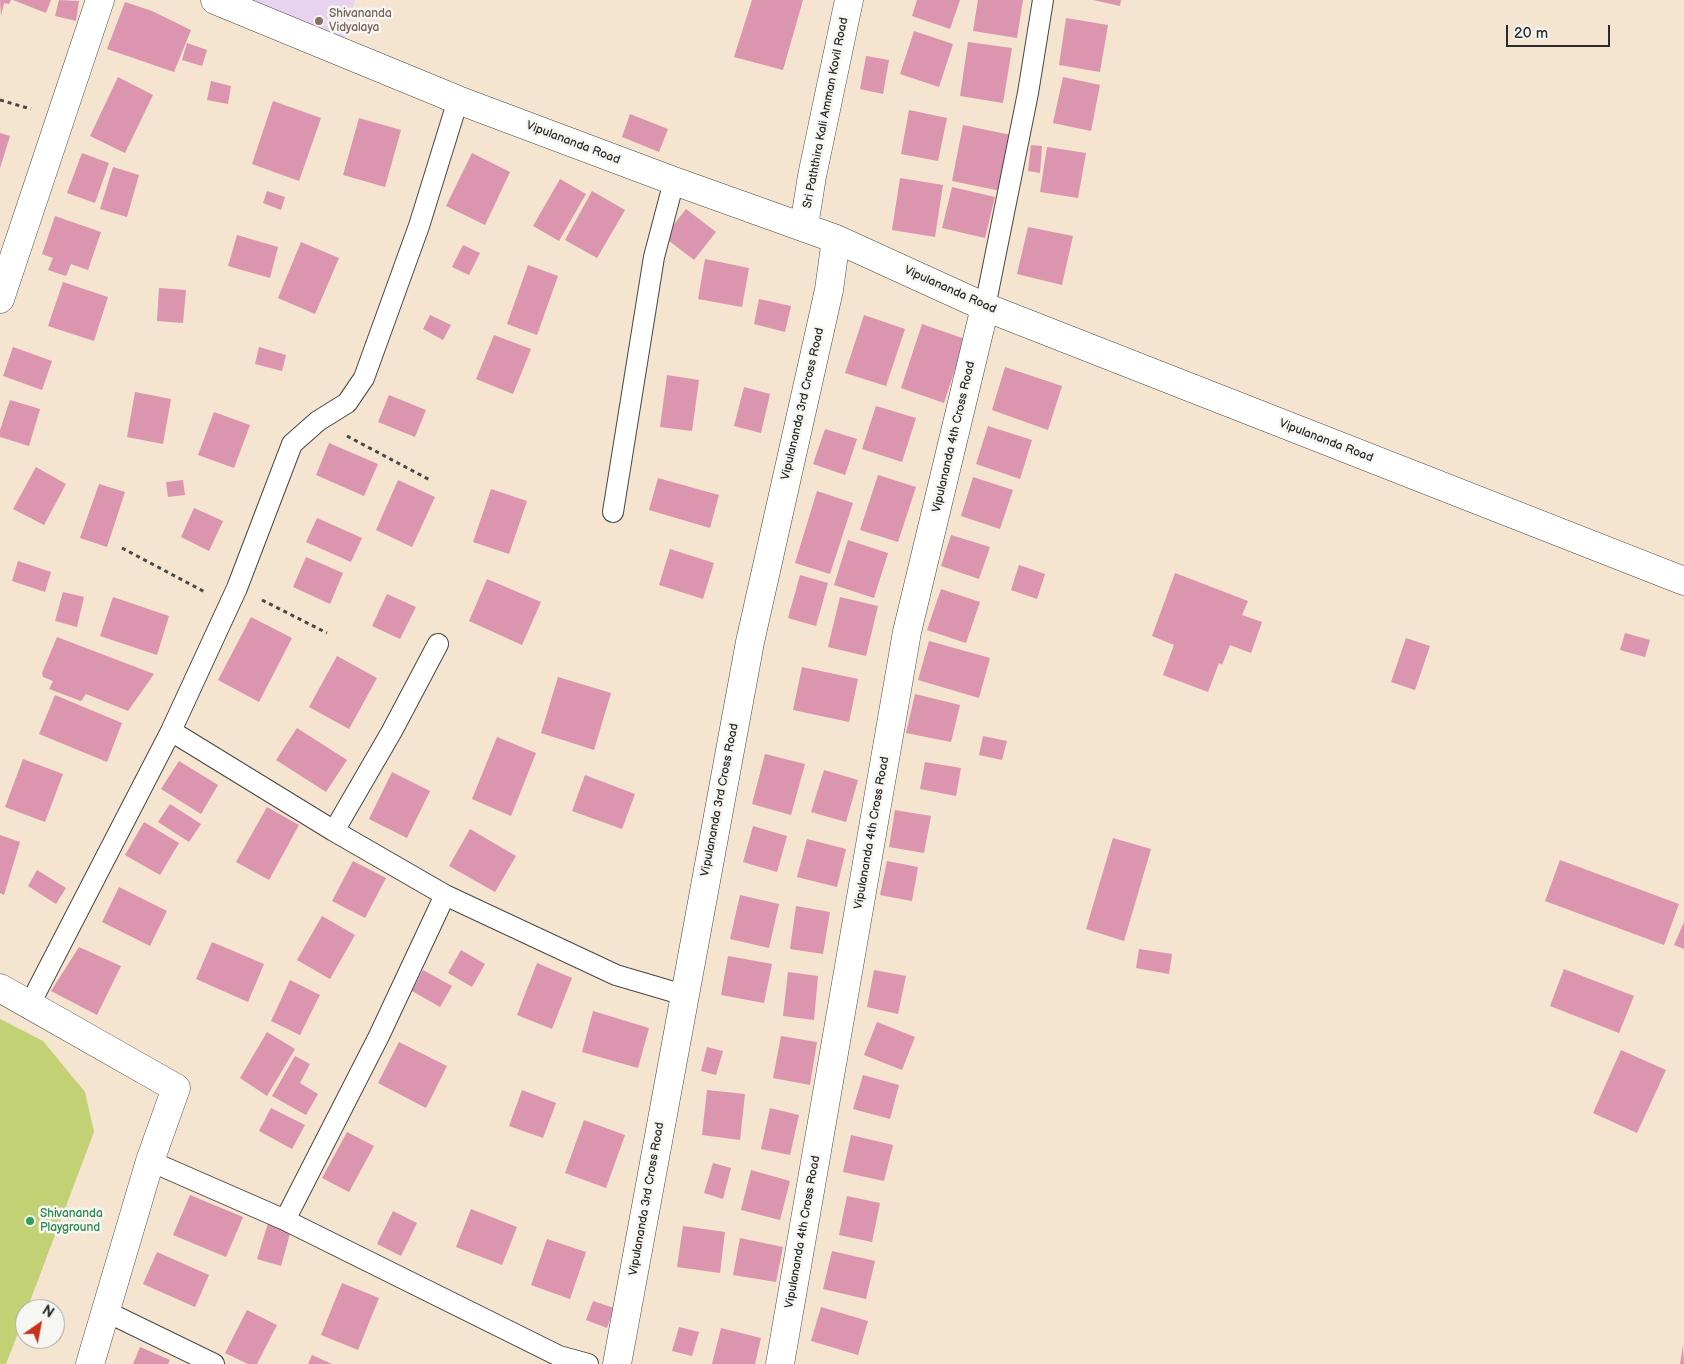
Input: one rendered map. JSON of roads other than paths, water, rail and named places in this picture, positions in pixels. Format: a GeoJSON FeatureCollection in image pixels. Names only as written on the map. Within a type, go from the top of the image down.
{"type":"FeatureCollection","features":[{"type":"Feature","properties":{"kind":"street"},"geometry":{"type":"LineString","coordinates":[[0,299],[100,0]]}},
{"type":"Feature","properties":{"kind":"street","name":"Vipulananda Road"},"geometry":{"type":"LineString","coordinates":[[215,0],[458,100],[674,182],[804,226],[985,307],[1684,581]]}},
{"type":"Feature","properties":{"kind":"street","name":"Sri Paththira Kali Amman Kovil Road"},"geometry":{"type":"LineString","coordinates":[[804,226],[812,176],[849,0]]}},
{"type":"Feature","properties":{"kind":"street","name":"Vipulananda 3rd Cross Road"},"geometry":{"type":"LineString","coordinates":[[617,1364],[750,642],[829,290],[836,239]]}},
{"type":"Feature","properties":{"kind":"street","name":"Vipulananda 4th Cross Road"},"geometry":{"type":"LineString","coordinates":[[780,1364],[907,632],[985,307]]}},
{"type":"Feature","properties":{"kind":"street"},"geometry":{"type":"LineString","coordinates":[[0,988],[176,1088],[150,1161],[90,1364]]}},
{"type":"Feature","properties":{"kind":"lane"},"geometry":{"type":"LineString","coordinates":[[985,307],[1028,93],[1043,0]]}},
{"type":"Feature","properties":{"kind":"lane"},"geometry":{"type":"LineString","coordinates":[[30,1004],[172,731],[233,596],[292,444],[318,421],[347,403],[364,378],[419,226],[458,100]]}},
{"type":"Feature","properties":{"kind":"lane"},"geometry":{"type":"LineString","coordinates":[[613,512],[654,258],[674,182]]}},
{"type":"Feature","properties":{"kind":"lane"},"geometry":{"type":"LineString","coordinates":[[334,831],[392,731],[438,644]]}},
{"type":"Feature","properties":{"kind":"lane"},"geometry":{"type":"LineString","coordinates":[[172,731],[334,831],[445,895],[616,975],[684,995]]}},
{"type":"Feature","properties":{"kind":"lane"},"geometry":{"type":"LineString","coordinates":[[285,1220],[380,1036],[445,895]]}},
{"type":"Feature","properties":{"kind":"lane"},"geometry":{"type":"LineString","coordinates":[[150,1161],[285,1220],[558,1356],[588,1364]]}},
{"type":"Feature","properties":{"kind":"lane"},"geometry":{"type":"LineString","coordinates":[[106,1312],[214,1364]]}},
{"type":"Feature","properties":{"kind":"place","name":"Shivananda Vidyalaya"},"geometry":{"type":"Point","coordinates":[319,21]}},
{"type":"Feature","properties":{"kind":"place","name":"Shivananda Playground"},"geometry":{"type":"Point","coordinates":[30,1221]}}]}
